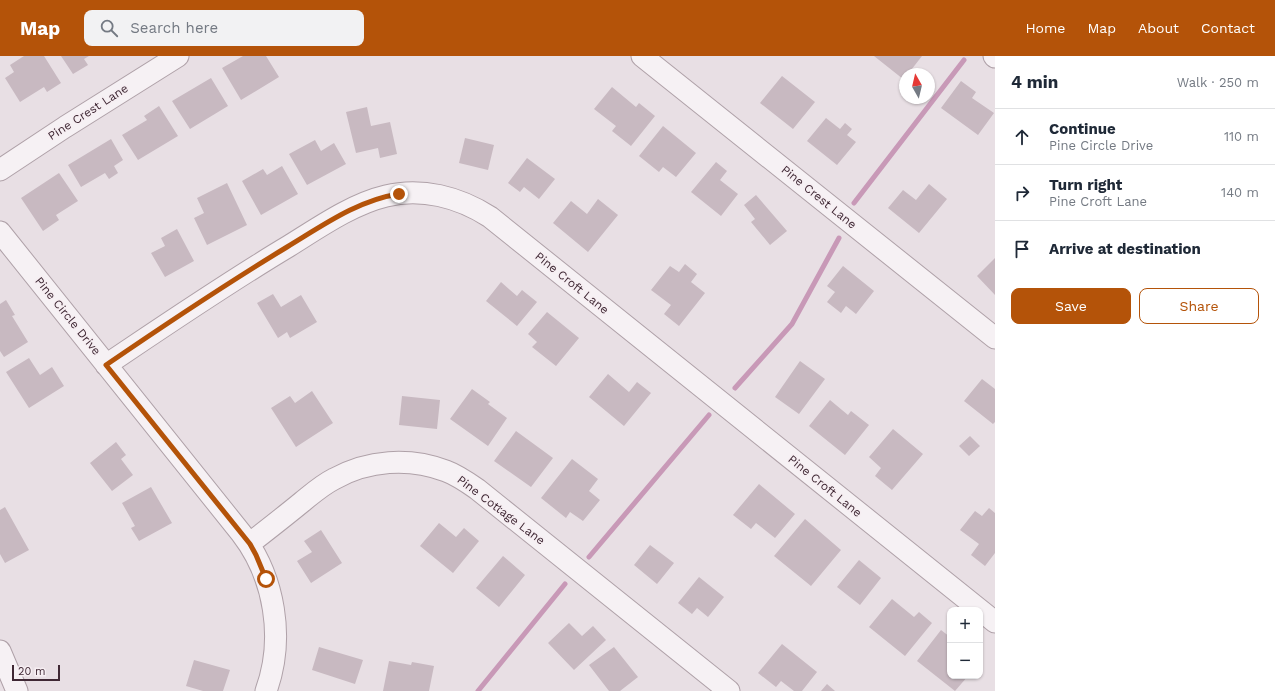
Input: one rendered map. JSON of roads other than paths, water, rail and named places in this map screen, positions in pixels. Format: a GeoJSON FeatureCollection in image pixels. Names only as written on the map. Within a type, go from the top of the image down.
{"type":"FeatureCollection","features":[{"type":"Feature","properties":{"kind":"street","name":"Pine Crest Lane"},"geometry":{"type":"LineString","coordinates":[[0,170],[78,118],[178,56]]}},
{"type":"Feature","properties":{"kind":"street","name":"Pine Crest Lane"},"geometry":{"type":"LineString","coordinates":[[642,56],[995,338]]}},
{"type":"Feature","properties":{"kind":"street","name":"Pine Croft Lane"},"geometry":{"type":"LineString","coordinates":[[106,365],[218,289],[352,209],[375,199],[399,194],[422,193],[447,198],[469,205],[490,217],[995,622]]}},
{"type":"Feature","properties":{"kind":"street","name":"Pine Circle Drive"},"geometry":{"type":"LineString","coordinates":[[0,232],[250,544],[266,579],[274,614],[275,637],[267,691]]}},
{"type":"Feature","properties":{"kind":"street","name":"Pine Cottage Lane"},"geometry":{"type":"LineString","coordinates":[[250,544],[322,486],[345,473],[373,464],[389,462],[405,462],[434,467],[447,471],[477,489],[729,691]]}},
{"type":"Feature","properties":{"kind":"street"},"geometry":{"type":"LineString","coordinates":[[0,651],[16,691]]}},
{"type":"Feature","properties":{"kind":"waterway"},"geometry":{"type":"LineString","coordinates":[[854,203],[964,60]]}},
{"type":"Feature","properties":{"kind":"waterway"},"geometry":{"type":"LineString","coordinates":[[735,388],[792,324],[839,238]]}},
{"type":"Feature","properties":{"kind":"waterway"},"geometry":{"type":"LineString","coordinates":[[589,557],[709,415]]}},
{"type":"Feature","properties":{"kind":"waterway"},"geometry":{"type":"LineString","coordinates":[[478,691],[565,584]]}}]}
